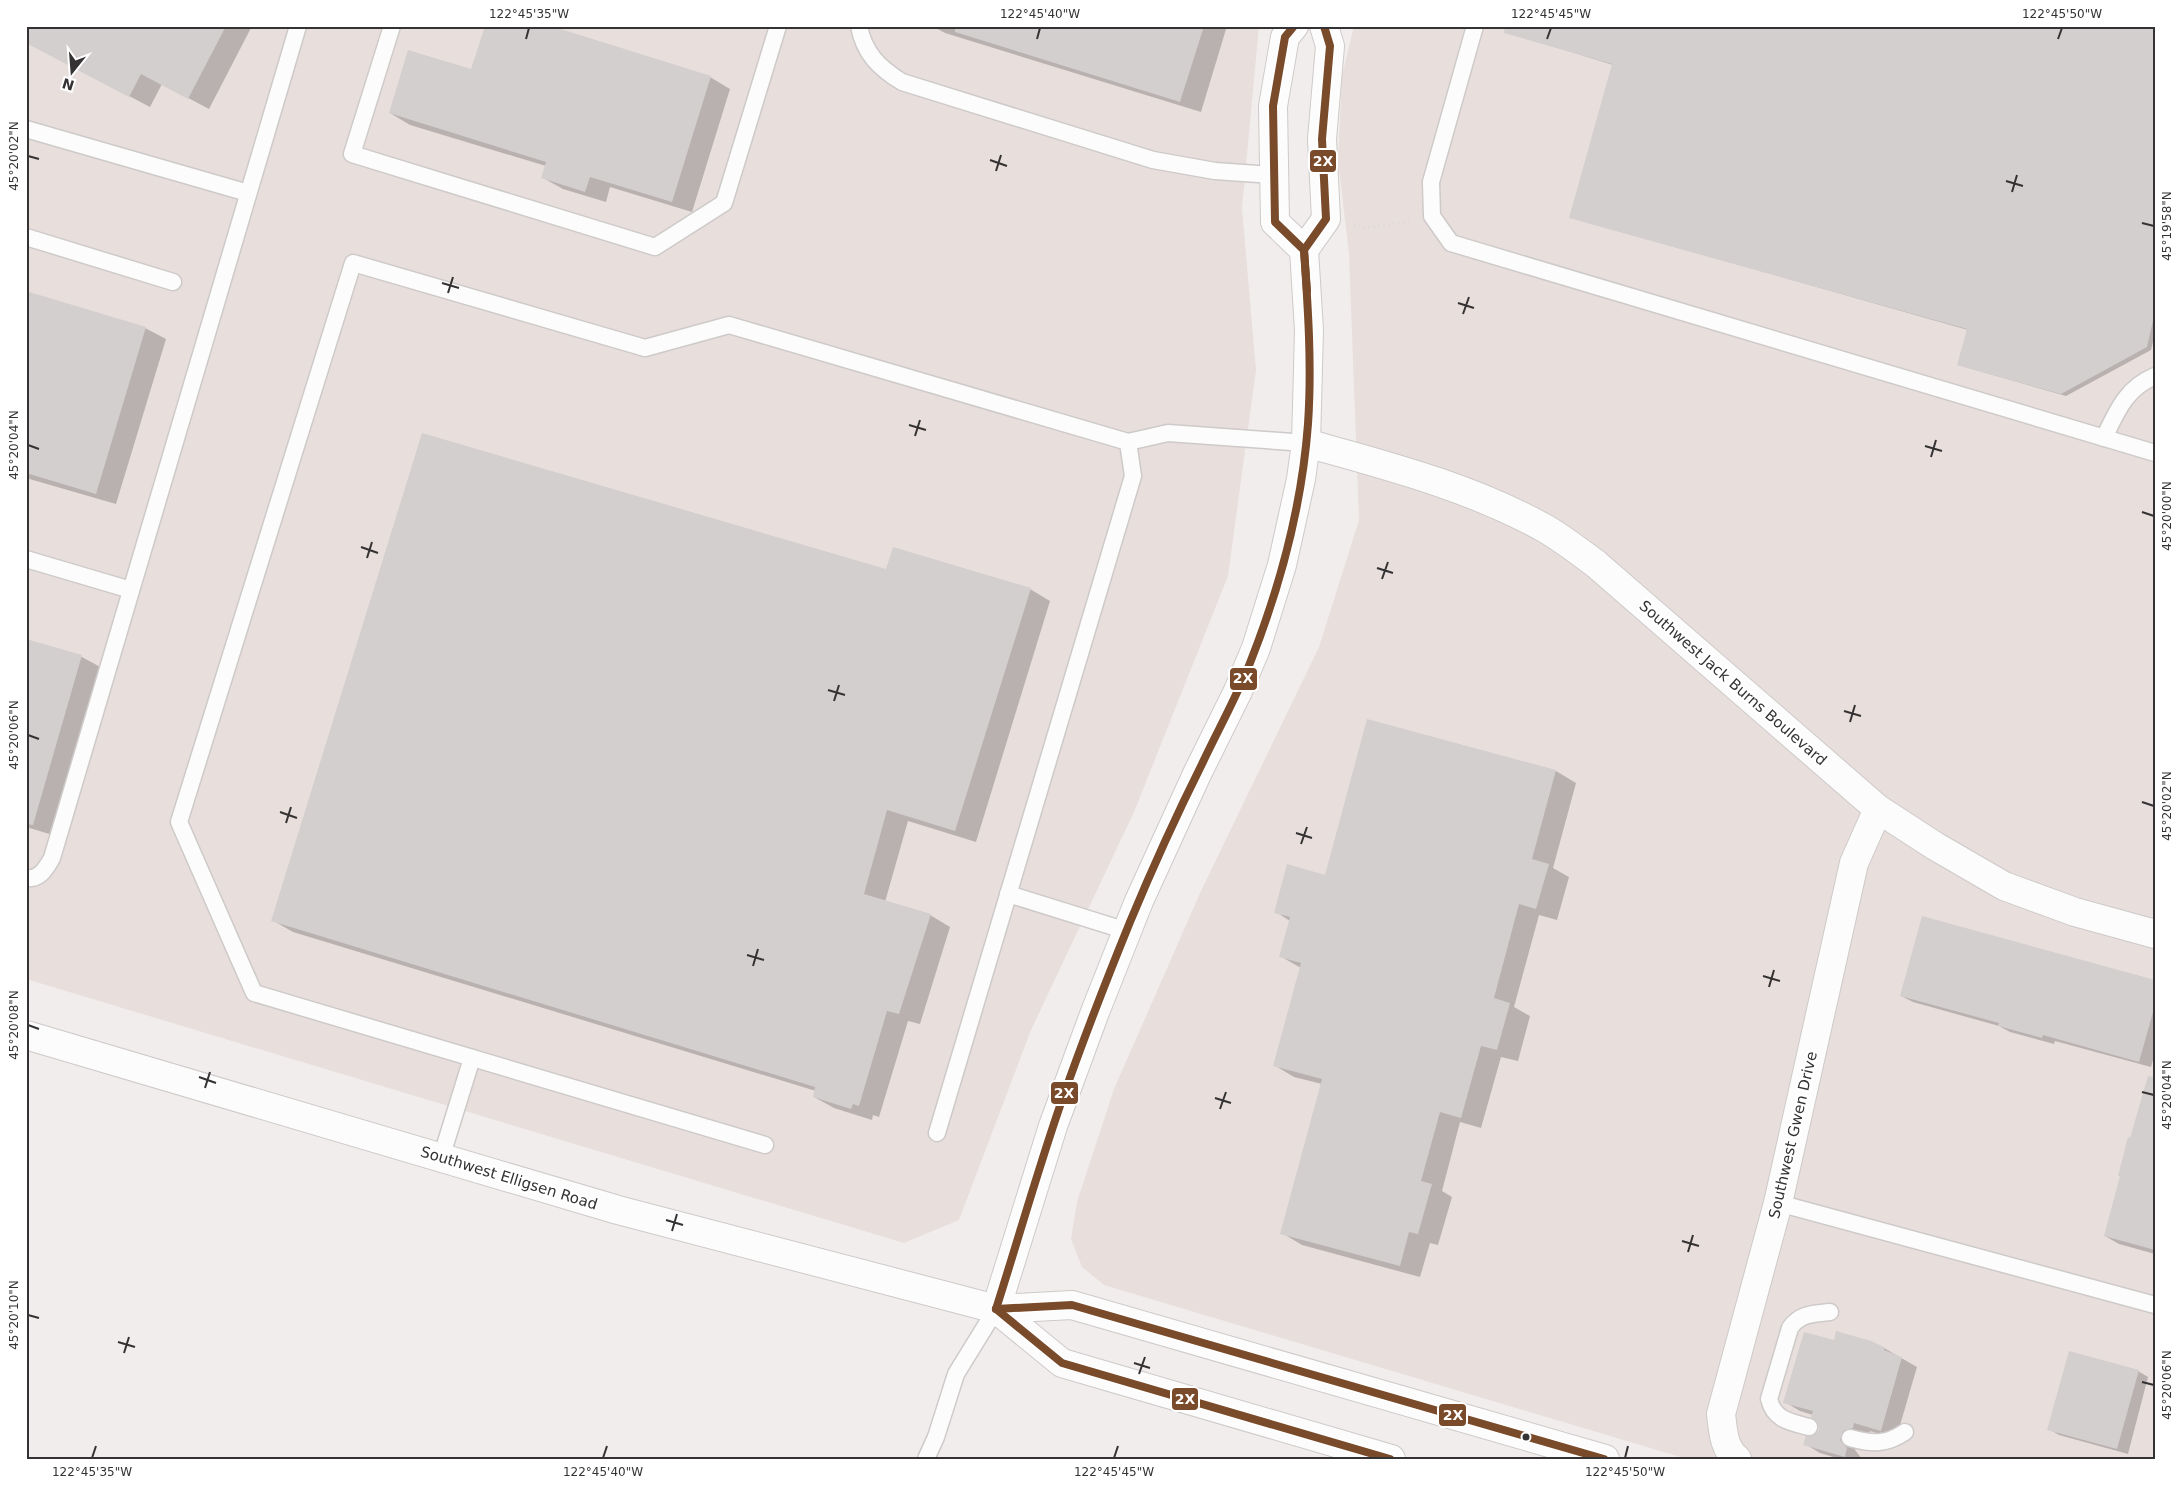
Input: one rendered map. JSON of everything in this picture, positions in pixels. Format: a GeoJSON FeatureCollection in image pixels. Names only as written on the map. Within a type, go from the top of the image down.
{"type":"FeatureCollection","features":[{"type":"Feature","properties":{"kind":"street"},"geometry":{"type":"LineString","coordinates":[[1294,26],[1285,37],[1273,106],[1272,174],[1275,222],[1304,250]]}},
{"type":"Feature","properties":{"kind":"street"},"geometry":{"type":"LineString","coordinates":[[996,1309],[1072,1071],[1127,931],[1256,648],[1282,565],[1301,480],[1306,443],[1309,330],[1304,250],[1326,219],[1322,139],[1330,46],[1324,26]]}},
{"type":"Feature","properties":{"kind":"street","name":"Southwest Jack Burns Boulevard"},"geometry":{"type":"LineString","coordinates":[[1306,443],[1436,481],[1493,503],[1546,530],[1596,564],[1878,809],[1935,846],[2004,886],[2075,912],[2155,934]]}},
{"type":"Feature","properties":{"kind":"street","name":"Southwest Gwen Drive"},"geometry":{"type":"LineString","coordinates":[[1737,1459],[1731,1454],[1723,1436],[1721,1414],[1778,1203],[1854,863],[1878,809]]}},
{"type":"Feature","properties":{"kind":"street","name":"Southwest Elligsen Road"},"geometry":{"type":"LineString","coordinates":[[26,1035],[618,1210],[996,1309],[1072,1305],[1604,1459]]}},
{"type":"Feature","properties":{"kind":"street","name":"Southwest Elligsen Road"},"geometry":{"type":"LineString","coordinates":[[996,1309],[1062,1364],[1391,1459]]}},
{"type":"Feature","properties":{"kind":"lane"},"geometry":{"type":"LineString","coordinates":[[26,878],[30,879],[43,873],[52,858],[298,26]]}},
{"type":"Feature","properties":{"kind":"lane"},"geometry":{"type":"LineString","coordinates":[[392,26],[352,154],[655,247],[724,203],[778,26]]}},
{"type":"Feature","properties":{"kind":"lane"},"geometry":{"type":"LineString","coordinates":[[860,26],[862,38],[869,55],[884,71],[902,82],[1153,160],[1216,171],[1272,174]]}},
{"type":"Feature","properties":{"kind":"lane"},"geometry":{"type":"LineString","coordinates":[[1475,26],[1431,182],[1432,216],[1451,243],[2155,453]]}},
{"type":"Feature","properties":{"kind":"lane"},"geometry":{"type":"LineString","coordinates":[[26,129],[248,194]]}},
{"type":"Feature","properties":{"kind":"lane"},"geometry":{"type":"LineString","coordinates":[[26,237],[173,282]]}},
{"type":"Feature","properties":{"kind":"lane"},"geometry":{"type":"LineString","coordinates":[[766,1145],[254,993],[179,822],[353,263],[645,348],[729,325],[1128,442],[1168,433],[1306,443]]}},
{"type":"Feature","properties":{"kind":"lane"},"geometry":{"type":"LineString","coordinates":[[2104,438],[2124,397],[2147,379],[2155,376]]}},
{"type":"Feature","properties":{"kind":"lane"},"geometry":{"type":"LineString","coordinates":[[937,1132],[1133,476],[1128,442]]}},
{"type":"Feature","properties":{"kind":"lane"},"geometry":{"type":"LineString","coordinates":[[26,559],[131,590]]}},
{"type":"Feature","properties":{"kind":"lane"},"geometry":{"type":"LineString","coordinates":[[1008,894],[1127,931]]}},
{"type":"Feature","properties":{"kind":"lane"},"geometry":{"type":"LineString","coordinates":[[441,1158],[472,1058]]}},
{"type":"Feature","properties":{"kind":"lane"},"geometry":{"type":"LineString","coordinates":[[1778,1203],[2155,1305]]}},
{"type":"Feature","properties":{"kind":"lane"},"geometry":{"type":"LineString","coordinates":[[926,1459],[956,1374],[996,1309]]}},
{"type":"Feature","properties":{"kind":"lane"},"geometry":{"type":"LineString","coordinates":[[1808,1427],[1782,1420],[1771,1407],[1769,1398],[1790,1328],[1794,1321],[1809,1314],[1830,1312]]}},
{"type":"Feature","properties":{"kind":"lane"},"geometry":{"type":"LineString","coordinates":[[1850,1438],[1869,1443],[1882,1443],[1894,1440],[1905,1432]]}},
{"type":"Feature","properties":{"kind":"path"},"geometry":{"type":"LineString","coordinates":[[1367,228],[1391,225]]}},
{"type":"Feature","properties":{"kind":"shaded area"},"geometry":{"type":"Polygon","coordinates":[[[26,26],[1259,26],[1242,208],[1256,370],[1228,576],[1134,812],[1031,1030],[959,1220],[904,1243],[26,979],[26,26]]]}},
{"type":"Feature","properties":{"kind":"shaded area"},"geometry":{"type":"Polygon","coordinates":[[[1354,26],[2155,26],[2155,1459],[1760,1459],[1753,1457],[1745,1459],[1687,1459],[1104,1285],[1082,1267],[1071,1239],[1077,1202],[1114,1089],[1201,891],[1319,647],[1359,520],[1349,254],[1338,160],[1342,76],[1354,26]]]}},
{"type":"Feature","properties":{"kind":"building"},"geometry":{"type":"Polygon","coordinates":[[[26,26],[226,26],[188,99],[141,74],[129,97],[26,43],[26,26]]]}},
{"type":"Feature","properties":{"kind":"building"},"geometry":{"type":"Polygon","coordinates":[[[485,26],[551,26],[711,76],[672,202],[590,177],[585,192],[541,178],[546,162],[389,113],[408,50],[471,69],[485,26]]]}},
{"type":"Feature","properties":{"kind":"building"},"geometry":{"type":"Polygon","coordinates":[[[955,26],[1204,26],[1180,102],[955,32],[955,26]]]}},
{"type":"Feature","properties":{"kind":"building"},"geometry":{"type":"Polygon","coordinates":[[[1505,26],[2155,26],[2155,312],[2147,347],[2061,394],[1957,365],[1967,329],[1569,218],[1612,64],[1504,33],[1505,26]]]}},
{"type":"Feature","properties":{"kind":"building"},"geometry":{"type":"Polygon","coordinates":[[[26,291],[146,327],[96,494],[26,473],[26,291]]]}},
{"type":"Feature","properties":{"kind":"building"},"geometry":{"type":"Polygon","coordinates":[[[422,433],[886,569],[893,547],[1031,588],[955,831],[887,810],[864,894],[931,914],[899,1014],[887,1011],[859,1106],[853,1104],[851,1109],[813,1097],[815,1087],[271,921],[422,433]]]}},
{"type":"Feature","properties":{"kind":"building"},"geometry":{"type":"Polygon","coordinates":[[[26,639],[82,655],[33,825],[26,824],[26,639]]]}},
{"type":"Feature","properties":{"kind":"building"},"geometry":{"type":"Polygon","coordinates":[[[1367,719],[1556,770],[1532,859],[1549,864],[1536,909],[1519,904],[1494,998],[1510,1003],[1497,1050],[1481,1046],[1461,1118],[1440,1112],[1421,1181],[1432,1184],[1418,1234],[1409,1232],[1400,1266],[1280,1234],[1322,1079],[1273,1066],[1301,963],[1279,957],[1290,917],[1274,913],[1287,864],[1325,875],[1367,719]]]}},
{"type":"Feature","properties":{"kind":"building"},"geometry":{"type":"Polygon","coordinates":[[[1922,916],[2155,980],[2155,1005],[2139,1062],[2043,1035],[2042,1038],[1998,1026],[1999,1023],[1900,996],[1922,916]]]}},
{"type":"Feature","properties":{"kind":"building"},"geometry":{"type":"Polygon","coordinates":[[[2148,1076],[2155,1077],[2155,1250],[2104,1236],[2128,1137],[2130,1138],[2148,1076]]]}},
{"type":"Feature","properties":{"kind":"building"},"geometry":{"type":"Polygon","coordinates":[[[1836,1331],[1871,1341],[1884,1347],[1884,1350],[1902,1357],[1881,1431],[1854,1423],[1853,1428],[1843,1431],[1840,1440],[1847,1448],[1845,1457],[1803,1445],[1806,1436],[1812,1436],[1819,1430],[1818,1424],[1811,1417],[1813,1411],[1783,1403],[1804,1332],[1834,1340],[1836,1331]]]}},
{"type":"Feature","properties":{"kind":"building"},"geometry":{"type":"Polygon","coordinates":[[[2069,1351],[2139,1370],[2117,1449],[2047,1430],[2069,1351]]]}},
{"type":"Feature","properties":{"kind":"transit line","name":"2X"},"geometry":{"type":"LineString","coordinates":[[996,1309],[1053,1126],[1095,1011],[1156,862],[1250,663],[1271,605],[1295,515],[1301,485],[1308,424],[1309,337],[1304,250],[1275,222],[1273,106],[1285,37],[1294,26]]}},
{"type":"Feature","properties":{"kind":"transit line","name":"2X"},"geometry":{"type":"LineString","coordinates":[[1307,291],[1304,250],[1326,219],[1322,139],[1330,46],[1324,26]]}},
{"type":"Feature","properties":{"kind":"transit line","name":"2X"},"geometry":{"type":"LineString","coordinates":[[996,1309],[1072,1305],[1604,1459]]}},
{"type":"Feature","properties":{"kind":"transit line","name":"2X"},"geometry":{"type":"LineString","coordinates":[[996,1309],[1062,1363],[1390,1459]]}}]}
